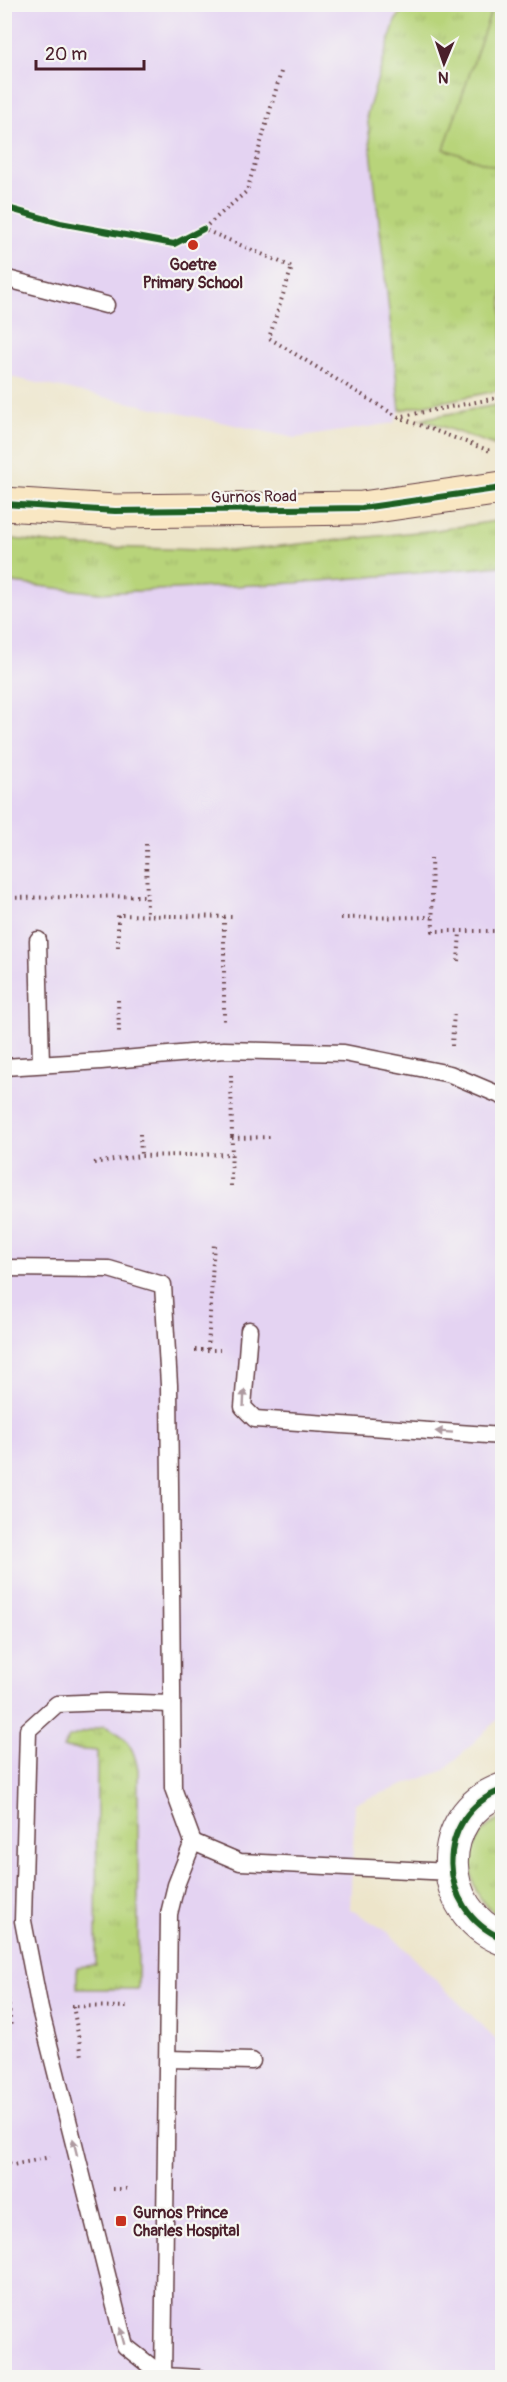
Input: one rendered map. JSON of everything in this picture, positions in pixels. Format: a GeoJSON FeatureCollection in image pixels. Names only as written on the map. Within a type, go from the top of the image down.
{"type":"FeatureCollection","features":[{"type":"Feature","properties":{"kind":"street","name":"Gurnos Road"},"geometry":{"type":"LineString","coordinates":[[4,504],[115,511],[362,508],[502,488]]}},
{"type":"Feature","properties":{"kind":"street"},"geometry":{"type":"LineString","coordinates":[[502,1790],[493,1793],[474,1807],[460,1826],[452,1848],[451,1872],[457,1896],[470,1917],[489,1933],[502,1938]]}},
{"type":"Feature","properties":{"kind":"lane"},"geometry":{"type":"LineString","coordinates":[[4,278],[106,305]]}},
{"type":"Feature","properties":{"kind":"lane"},"geometry":{"type":"LineString","coordinates":[[38,940],[41,1064]]}},
{"type":"Feature","properties":{"kind":"lane"},"geometry":{"type":"LineString","coordinates":[[4,1067],[228,1050],[344,1053],[450,1074],[502,1096]]}},
{"type":"Feature","properties":{"kind":"lane"},"geometry":{"type":"LineString","coordinates":[[4,1268],[109,1269],[163,1285],[169,1384],[174,1788],[193,1842],[177,1885],[170,1914],[163,2377]]}},
{"type":"Feature","properties":{"kind":"lane"},"geometry":{"type":"LineString","coordinates":[[249,1330],[243,1407],[255,1419],[502,1436]]}},
{"type":"Feature","properties":{"kind":"lane"},"geometry":{"type":"LineString","coordinates":[[172,1704],[106,1702],[57,1704],[28,1730],[22,1921],[125,2346],[163,2377],[199,2378]]}},
{"type":"Feature","properties":{"kind":"lane"},"geometry":{"type":"LineString","coordinates":[[193,1842],[240,1862],[451,1872]]}},
{"type":"Feature","properties":{"kind":"lane"},"geometry":{"type":"LineString","coordinates":[[168,2059],[252,2061]]}},
{"type":"Feature","properties":{"kind":"path"},"geometry":{"type":"LineString","coordinates":[[281,72],[246,191],[203,229],[292,267],[269,338],[398,417],[502,456]]}},
{"type":"Feature","properties":{"kind":"path"},"geometry":{"type":"LineString","coordinates":[[398,417],[502,397]]}},
{"type":"Feature","properties":{"kind":"path"},"geometry":{"type":"LineString","coordinates":[[146,844],[147,916]]}},
{"type":"Feature","properties":{"kind":"path"},"geometry":{"type":"LineString","coordinates":[[431,858],[433,931],[502,931]]}},
{"type":"Feature","properties":{"kind":"path"},"geometry":{"type":"LineString","coordinates":[[5,869],[5,898],[147,896]]}},
{"type":"Feature","properties":{"kind":"path"},"geometry":{"type":"LineString","coordinates":[[118,947],[118,915],[234,917]]}},
{"type":"Feature","properties":{"kind":"path"},"geometry":{"type":"LineString","coordinates":[[224,917],[232,1138],[231,1186]]}},
{"type":"Feature","properties":{"kind":"path"},"geometry":{"type":"LineString","coordinates":[[341,918],[432,917]]}},
{"type":"Feature","properties":{"kind":"path"},"geometry":{"type":"LineString","coordinates":[[458,961],[460,932]]}},
{"type":"Feature","properties":{"kind":"path"},"geometry":{"type":"LineString","coordinates":[[450,1074],[454,1011]]}},
{"type":"Feature","properties":{"kind":"path"},"geometry":{"type":"LineString","coordinates":[[140,1134],[141,1156]]}},
{"type":"Feature","properties":{"kind":"path"},"geometry":{"type":"LineString","coordinates":[[232,1138],[272,1137]]}},
{"type":"Feature","properties":{"kind":"path"},"geometry":{"type":"LineString","coordinates":[[94,1163],[141,1156],[232,1155]]}},
{"type":"Feature","properties":{"kind":"path"},"geometry":{"type":"LineString","coordinates":[[208,1349],[214,1243]]}},
{"type":"Feature","properties":{"kind":"path"},"geometry":{"type":"LineString","coordinates":[[4,2033],[11,2028],[7,1990]]}},
{"type":"Feature","properties":{"kind":"path"},"geometry":{"type":"LineString","coordinates":[[73,2006],[130,2007]]}},
{"type":"Feature","properties":{"kind":"path"},"geometry":{"type":"LineString","coordinates":[[4,2160],[13,2165],[52,2156]]}},
{"type":"Feature","properties":{"kind":"shaded area","name":"Goetre Primary School"},"geometry":{"type":"Polygon","coordinates":[[[5,5],[400,5],[367,114],[400,410],[394,423],[295,438],[5,376],[5,5]]]}},
{"type":"Feature","properties":{"kind":"shaded area"},"geometry":{"type":"Polygon","coordinates":[[[502,566],[502,1715],[445,1770],[355,1803],[350,1909],[388,1932],[502,2046],[502,2377],[5,2378],[5,582],[99,593],[295,583],[502,566]]]}},
{"type":"Feature","properties":{"kind":"green space"},"geometry":{"type":"Polygon","coordinates":[[[407,5],[502,5],[502,390],[400,410],[367,114],[395,21],[407,5]]]}},
{"type":"Feature","properties":{"kind":"green space"},"geometry":{"type":"Polygon","coordinates":[[[493,5],[502,5],[502,169],[444,149],[493,5]]]}},
{"type":"Feature","properties":{"kind":"green space"},"geometry":{"type":"Polygon","coordinates":[[[502,404],[502,448],[421,419],[502,404]]]}},
{"type":"Feature","properties":{"kind":"green space"},"geometry":{"type":"Polygon","coordinates":[[[502,520],[502,566],[295,583],[99,593],[5,582],[5,538],[74,546],[231,551],[437,530],[502,520]]]}},
{"type":"Feature","properties":{"kind":"green space"},"geometry":{"type":"Polygon","coordinates":[[[104,1726],[118,1733],[131,1747],[138,1769],[138,1989],[77,1989],[77,1967],[96,1965],[97,1751],[63,1748],[69,1737],[104,1726]]]}},
{"type":"Feature","properties":{"kind":"green space"},"geometry":{"type":"Polygon","coordinates":[[[502,1818],[502,1917],[489,1908],[479,1896],[473,1882],[471,1867],[473,1852],[479,1838],[488,1826],[502,1818]]]}},
{"type":"Feature","properties":{"kind":"cycle path"},"geometry":{"type":"LineString","coordinates":[[4,207],[60,223],[174,244],[203,229]]}},
{"type":"Feature","properties":{"kind":"cycle path"},"geometry":{"type":"LineString","coordinates":[[4,504],[115,511],[362,508],[502,488]]}},
{"type":"Feature","properties":{"kind":"cycle path"},"geometry":{"type":"LineString","coordinates":[[502,1790],[479,1802],[464,1820],[454,1841],[451,1863],[455,1886],[464,1907],[480,1925],[502,1938]]}},
{"type":"Feature","properties":{"kind":"place","name":"Goetre Primary School"},"geometry":{"type":"Point","coordinates":[193,245]}},
{"type":"Feature","properties":{"kind":"place","name":"Gurnos Prince Charles Hospital"},"geometry":{"type":"Point","coordinates":[121,2221]}}]}
